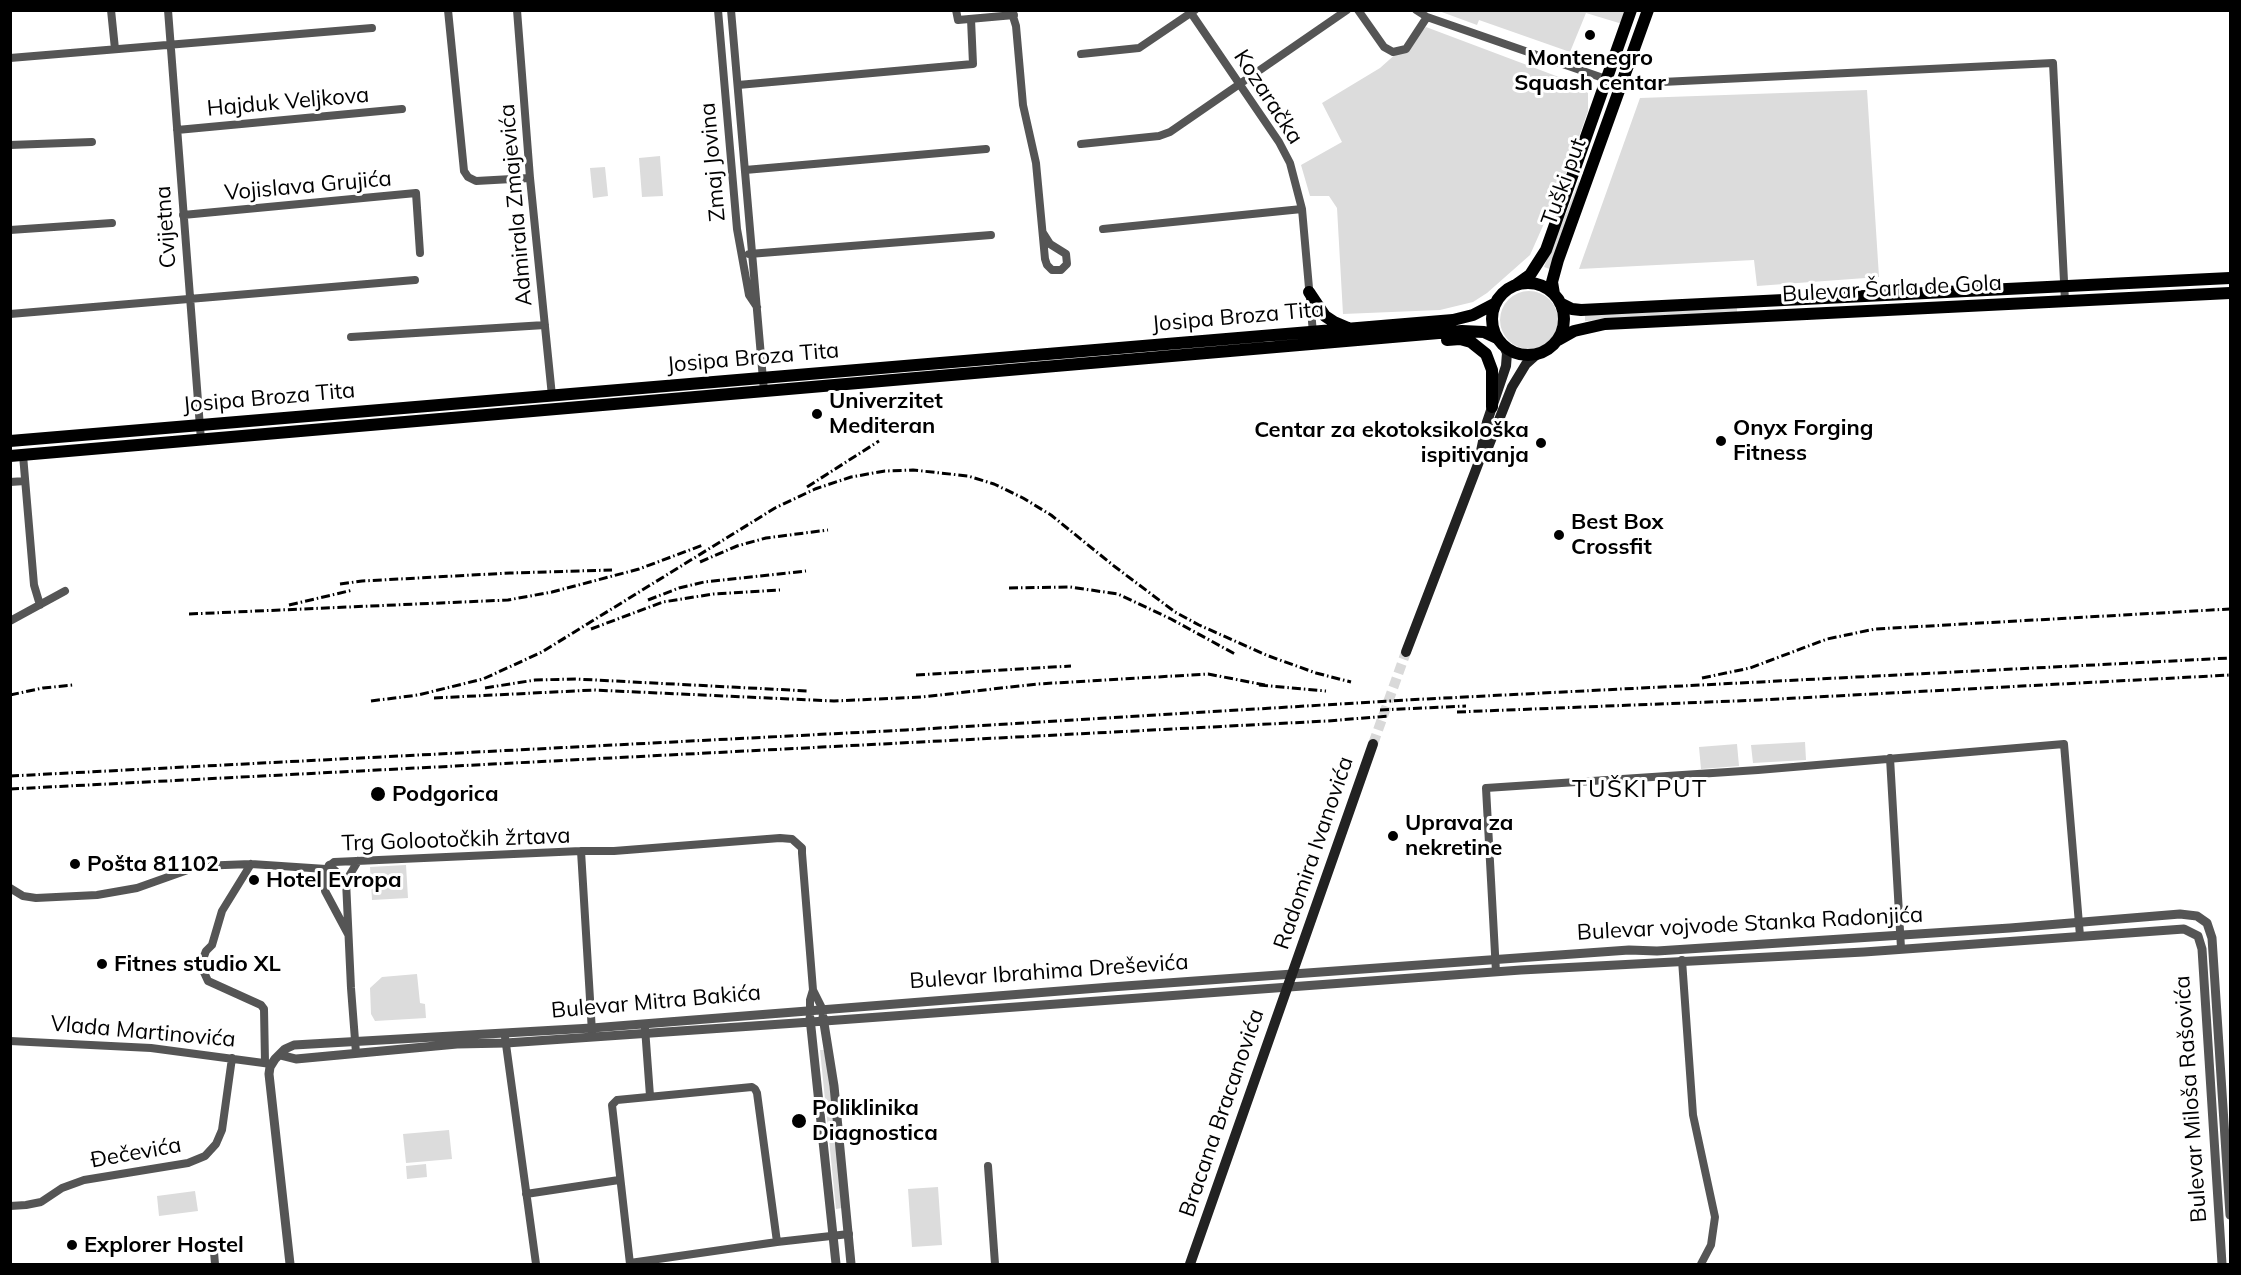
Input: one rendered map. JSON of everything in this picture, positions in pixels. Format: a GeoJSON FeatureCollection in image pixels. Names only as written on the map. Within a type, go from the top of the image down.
{"type":"FeatureCollection","features":[{"type":"Feature","properties":{"kind":"main road","name":"Tuški put"},"geometry":{"type":"LineString","coordinates":[[1516,285],[1530,274],[1546,250],[1631,10]]}},
{"type":"Feature","properties":{"kind":"main road","name":"Tuški put"},"geometry":{"type":"LineString","coordinates":[[1557,299],[1552,282],[1557,260],[1648,10]]}},
{"type":"Feature","properties":{"kind":"main road","name":"Bulevar Šarla de Gola"},"geometry":{"type":"LineString","coordinates":[[1557,299],[1572,309],[1581,310],[2230,278]]}},
{"type":"Feature","properties":{"kind":"main road"},"geometry":{"type":"LineString","coordinates":[[1406,652],[1480,459],[1489,445],[1512,387],[1526,364],[1558,340],[1564,321],[1557,299],[1536,284],[1516,285],[1501,295],[1496,303],[1492,321],[1507,354],[1506,366],[1491,407],[1482,440],[1480,459]]}},
{"type":"Feature","properties":{"kind":"main road"},"geometry":{"type":"LineString","coordinates":[[1309,292],[1325,316],[1352,329]]}},
{"type":"Feature","properties":{"kind":"main road","name":"Bulevar Šarla de Gola"},"geometry":{"type":"LineString","coordinates":[[1558,340],[1574,331],[1605,324],[2230,293]]}},
{"type":"Feature","properties":{"kind":"main road"},"geometry":{"type":"LineString","coordinates":[[1755,302],[1756,316]]}},
{"type":"Feature","properties":{"kind":"main road","name":"Josipa Broza Tita"},"geometry":{"type":"LineString","coordinates":[[1313,338],[1352,329],[1453,320],[1473,315],[1496,303]]}},
{"type":"Feature","properties":{"kind":"main road","name":"Josipa Broza Tita"},"geometry":{"type":"LineString","coordinates":[[17,455],[764,391],[1046,361],[1313,338],[1484,332],[1501,342]]}},
{"type":"Feature","properties":{"kind":"main road"},"geometry":{"type":"LineString","coordinates":[[1417,335],[1427,339],[1466,340],[1482,349],[1490,362],[1491,407]]}},
{"type":"Feature","properties":{"kind":"main road"},"geometry":{"type":"LineString","coordinates":[[1501,342],[1522,355],[1536,355]]}},
{"type":"Feature","properties":{"kind":"main road","name":"Josipa Broza Tita"},"geometry":{"type":"LineString","coordinates":[[10,441],[763,378],[1046,361]]}},
{"type":"Feature","properties":{"kind":"main road","name":"Radomira Ivanovića"},"geometry":{"type":"LineString","coordinates":[[1292,974],[1373,744]]}},
{"type":"Feature","properties":{"kind":"main road","name":"Bracana Bracanovića"},"geometry":{"type":"LineString","coordinates":[[1190,1264],[1292,974]]}},
{"type":"Feature","properties":{"kind":"street"},"geometry":{"type":"LineString","coordinates":[[111,10],[115,49]]}},
{"type":"Feature","properties":{"kind":"street","name":"Cvijetna"},"geometry":{"type":"LineString","coordinates":[[168,10],[201,440]]}},
{"type":"Feature","properties":{"kind":"street"},"geometry":{"type":"LineString","coordinates":[[448,10],[464,171],[468,177],[476,181],[530,178]]}},
{"type":"Feature","properties":{"kind":"street","name":"Admirala Zmajevića"},"geometry":{"type":"LineString","coordinates":[[517,10],[530,178],[552,396]]}},
{"type":"Feature","properties":{"kind":"street","name":"Zmaj Jovina"},"geometry":{"type":"LineString","coordinates":[[718,10],[737,229],[749,295],[757,307]]}},
{"type":"Feature","properties":{"kind":"street","name":"Zmaj Jovina"},"geometry":{"type":"LineString","coordinates":[[731,10],[764,391]]}},
{"type":"Feature","properties":{"kind":"street"},"geometry":{"type":"LineString","coordinates":[[956,10],[958,20],[1012,13],[1023,105],[1036,163],[1043,233],[1046,263],[1052,270],[1061,270],[1067,264],[1066,254],[1050,244],[1043,233]]}},
{"type":"Feature","properties":{"kind":"street"},"geometry":{"type":"LineString","coordinates":[[1081,144],[1164,135],[1347,10]]}},
{"type":"Feature","properties":{"kind":"street"},"geometry":{"type":"LineString","coordinates":[[1358,10],[1384,46],[1393,52],[1406,49],[1427,17]]}},
{"type":"Feature","properties":{"kind":"street"},"geometry":{"type":"LineString","coordinates":[[1416,10],[1427,17],[1606,79]]}},
{"type":"Feature","properties":{"kind":"street"},"geometry":{"type":"LineString","coordinates":[[1081,54],[1139,48],[1192,12]]}},
{"type":"Feature","properties":{"kind":"street","name":"Kozaračka"},"geometry":{"type":"LineString","coordinates":[[1192,12],[1279,142],[1290,163],[1302,209],[1313,338]]}},
{"type":"Feature","properties":{"kind":"street"},"geometry":{"type":"LineString","coordinates":[[738,85],[974,64],[971,19]]}},
{"type":"Feature","properties":{"kind":"street"},"geometry":{"type":"LineString","coordinates":[[10,58],[372,28]]}},
{"type":"Feature","properties":{"kind":"street"},"geometry":{"type":"LineString","coordinates":[[1621,84],[2053,63],[2065,301]]}},
{"type":"Feature","properties":{"kind":"street","name":"Hajduk Veljkova"},"geometry":{"type":"LineString","coordinates":[[177,130],[402,109]]}},
{"type":"Feature","properties":{"kind":"street"},"geometry":{"type":"LineString","coordinates":[[10,145],[92,141]]}},
{"type":"Feature","properties":{"kind":"street"},"geometry":{"type":"LineString","coordinates":[[745,170],[986,149]]}},
{"type":"Feature","properties":{"kind":"street","name":"Vojislava Grujića"},"geometry":{"type":"LineString","coordinates":[[183,215],[416,193],[420,253]]}},
{"type":"Feature","properties":{"kind":"street"},"geometry":{"type":"LineString","coordinates":[[1103,229],[1302,209]]}},
{"type":"Feature","properties":{"kind":"street"},"geometry":{"type":"LineString","coordinates":[[10,230],[112,223]]}},
{"type":"Feature","properties":{"kind":"street"},"geometry":{"type":"LineString","coordinates":[[741,255],[991,235]]}},
{"type":"Feature","properties":{"kind":"street"},"geometry":{"type":"LineString","coordinates":[[10,315],[415,280]]}},
{"type":"Feature","properties":{"kind":"street"},"geometry":{"type":"LineString","coordinates":[[351,337],[545,325]]}},
{"type":"Feature","properties":{"kind":"street"},"geometry":{"type":"LineString","coordinates":[[17,455],[25,481],[34,585],[39,605]]}},
{"type":"Feature","properties":{"kind":"street"},"geometry":{"type":"LineString","coordinates":[[10,482],[25,481]]}},
{"type":"Feature","properties":{"kind":"street"},"geometry":{"type":"LineString","coordinates":[[10,621],[65,591]]}},
{"type":"Feature","properties":{"kind":"street"},"geometry":{"type":"LineString","coordinates":[[1496,972],[1486,788],[1758,770],[2064,744],[2080,936]]}},
{"type":"Feature","properties":{"kind":"street"},"geometry":{"type":"LineString","coordinates":[[1890,758],[1901,948]]}},
{"type":"Feature","properties":{"kind":"street"},"geometry":{"type":"LineString","coordinates":[[581,851],[614,851],[780,838],[792,839],[802,848],[813,990],[810,1010],[836,1264]]}},
{"type":"Feature","properties":{"kind":"street","name":"Trg Golootočkih žrtava"},"geometry":{"type":"LineString","coordinates":[[348,934],[326,891],[328,867],[334,862],[581,851],[592,1033]]}},
{"type":"Feature","properties":{"kind":"street"},"geometry":{"type":"LineString","coordinates":[[346,881],[358,861]]}},
{"type":"Feature","properties":{"kind":"street"},"geometry":{"type":"LineString","coordinates":[[10,888],[23,896],[36,898],[106,894],[148,885],[199,866],[251,864],[328,867]]}},
{"type":"Feature","properties":{"kind":"street"},"geometry":{"type":"LineString","coordinates":[[251,864],[222,911],[213,945],[206,951],[202,968],[208,981],[261,1005],[264,1009],[290,1264]]}},
{"type":"Feature","properties":{"kind":"street","name":"Trg Golootočkih žrtava"},"geometry":{"type":"LineString","coordinates":[[328,867],[346,881],[357,1053]]}},
{"type":"Feature","properties":{"kind":"street","name":"Bulevar vojvode Stanka Radonjića"},"geometry":{"type":"LineString","coordinates":[[1292,974],[2180,914],[2197,916],[2207,923]]}},
{"type":"Feature","properties":{"kind":"street","name":"Bulevar Miloša Rašovića"},"geometry":{"type":"LineString","coordinates":[[2207,923],[2214,946],[2230,1215]]}},
{"type":"Feature","properties":{"kind":"street","name":"Bulevar vojvode Stanka Radonjića"},"geometry":{"type":"LineString","coordinates":[[1288,987],[1682,960],[1864,952],[2184,929],[2194,933]]}},
{"type":"Feature","properties":{"kind":"street","name":"Bulevar Miloša Rašovića"},"geometry":{"type":"LineString","coordinates":[[2194,933],[2201,941],[2202,949],[2222,1264]]}},
{"type":"Feature","properties":{"kind":"street"},"geometry":{"type":"LineString","coordinates":[[1682,960],[1693,1115],[1715,1217],[1713,1238],[1701,1264]]}},
{"type":"Feature","properties":{"kind":"street","name":"Bulevar Ibrahima Dreševića"},"geometry":{"type":"LineString","coordinates":[[810,1010],[1292,974]]}},
{"type":"Feature","properties":{"kind":"street","name":"Bulevar Ibrahima Dreševića"},"geometry":{"type":"LineString","coordinates":[[811,1022],[1288,987]]}},
{"type":"Feature","properties":{"kind":"street"},"geometry":{"type":"LineString","coordinates":[[813,990],[822,1008],[834,1086],[851,1264]]}},
{"type":"Feature","properties":{"kind":"street","name":"Bulevar Mitra Bakića"},"geometry":{"type":"LineString","coordinates":[[505,1038],[296,1059],[280,1055],[285,1049],[294,1046],[355,1041],[505,1038],[592,1033],[810,1010]]}},
{"type":"Feature","properties":{"kind":"street","name":"Bulevar Mitra Bakića"},"geometry":{"type":"LineString","coordinates":[[645,1028],[811,1022]]}},
{"type":"Feature","properties":{"kind":"street"},"geometry":{"type":"LineString","coordinates":[[645,1028],[650,1096]]}},
{"type":"Feature","properties":{"kind":"street"},"geometry":{"type":"LineString","coordinates":[[505,1038],[536,1264]]}},
{"type":"Feature","properties":{"kind":"street","name":"Vlada Martinovića"},"geometry":{"type":"LineString","coordinates":[[10,1041],[136,1047],[268,1063]]}},
{"type":"Feature","properties":{"kind":"street"},"geometry":{"type":"LineString","coordinates":[[268,1063],[280,1055]]}},
{"type":"Feature","properties":{"kind":"street","name":"Đečevića"},"geometry":{"type":"LineString","coordinates":[[10,1206],[41,1202],[62,1188],[84,1180],[188,1163],[205,1156],[216,1144],[224,1124],[232,1058]]}},
{"type":"Feature","properties":{"kind":"street"},"geometry":{"type":"LineString","coordinates":[[777,1242],[755,1089],[752,1087],[650,1096],[617,1100],[612,1105],[630,1264],[777,1242],[849,1234]]}},
{"type":"Feature","properties":{"kind":"street"},"geometry":{"type":"LineString","coordinates":[[988,1167],[995,1264]]}},
{"type":"Feature","properties":{"kind":"street"},"geometry":{"type":"LineString","coordinates":[[526,1194],[619,1180]]}},
{"type":"Feature","properties":{"kind":"street"},"geometry":{"type":"LineString","coordinates":[[214,1252],[215,1264]]}},
{"type":"Feature","properties":{"kind":"shaded area"},"geometry":{"type":"Polygon","coordinates":[[[1439,11],[1634,11],[1629,26],[1586,13],[1570,52],[1479,20],[1477,25],[1439,11]]]}},
{"type":"Feature","properties":{"kind":"shaded area"},"geometry":{"type":"Polygon","coordinates":[[[1426,27],[1588,88],[1588,111],[1566,174],[1530,255],[1487,293],[1473,302],[1440,310],[1343,314],[1337,208],[1329,196],[1310,196],[1301,165],[1342,142],[1322,103],[1380,68],[1426,27]]]}},
{"type":"Feature","properties":{"kind":"shaded area"},"geometry":{"type":"Polygon","coordinates":[[[1867,90],[1879,277],[1757,286],[1754,260],[1579,269],[1640,98],[1867,90]]]}},
{"type":"Feature","properties":{"kind":"shaded area"},"geometry":{"type":"Polygon","coordinates":[[[660,156],[663,196],[642,197],[639,158],[660,156]]]}},
{"type":"Feature","properties":{"kind":"shaded area"},"geometry":{"type":"Polygon","coordinates":[[[605,167],[608,196],[593,198],[590,168],[605,167]]]}},
{"type":"Feature","properties":{"kind":"shaded area"},"geometry":{"type":"Polygon","coordinates":[[[1579,181],[1550,269],[1544,267],[1579,181]]]}},
{"type":"Feature","properties":{"kind":"shaded area"},"geometry":{"type":"Polygon","coordinates":[[[1529,291],[1545,296],[1553,304],[1558,320],[1553,336],[1545,344],[1529,349],[1513,344],[1505,336],[1500,320],[1505,304],[1513,296],[1529,291]]]}},
{"type":"Feature","properties":{"kind":"shaded area"},"geometry":{"type":"Polygon","coordinates":[[[1737,308],[1737,313],[1585,321],[1585,315],[1737,308]]]}},
{"type":"Feature","properties":{"kind":"shaded area"},"geometry":{"type":"Polygon","coordinates":[[[1805,742],[1806,760],[1753,763],[1751,745],[1805,742]]]}},
{"type":"Feature","properties":{"kind":"shaded area"},"geometry":{"type":"Polygon","coordinates":[[[1737,744],[1739,766],[1701,769],[1699,747],[1737,744]]]}},
{"type":"Feature","properties":{"kind":"shaded area"},"geometry":{"type":"Polygon","coordinates":[[[406,865],[408,898],[372,900],[370,867],[406,865]]]}},
{"type":"Feature","properties":{"kind":"shaded area"},"geometry":{"type":"Polygon","coordinates":[[[417,974],[420,1003],[425,1004],[426,1018],[375,1021],[371,1014],[370,988],[382,977],[417,974]]]}},
{"type":"Feature","properties":{"kind":"shaded area"},"geometry":{"type":"Polygon","coordinates":[[[820,1050],[824,1050],[830,1080],[842,1208],[836,1209],[820,1050]]]}},
{"type":"Feature","properties":{"kind":"shaded area"},"geometry":{"type":"Polygon","coordinates":[[[449,1130],[452,1159],[406,1163],[403,1134],[449,1130]]]}},
{"type":"Feature","properties":{"kind":"shaded area"},"geometry":{"type":"Polygon","coordinates":[[[426,1164],[427,1177],[407,1179],[406,1166],[426,1164]]]}},
{"type":"Feature","properties":{"kind":"shaded area"},"geometry":{"type":"Polygon","coordinates":[[[938,1187],[942,1245],[912,1247],[908,1189],[938,1187]]]}},
{"type":"Feature","properties":{"kind":"shaded area"},"geometry":{"type":"Polygon","coordinates":[[[195,1191],[198,1211],[159,1216],[157,1196],[195,1191]]]}},
{"type":"Feature","properties":{"kind":"tunnel"},"geometry":{"type":"LineString","coordinates":[[1373,744],[1406,652]]}},
{"type":"Feature","properties":{"kind":"railway"},"geometry":{"type":"LineString","coordinates":[[807,487],[879,441]]}},
{"type":"Feature","properties":{"kind":"railway"},"geometry":{"type":"LineString","coordinates":[[371,701],[418,695],[483,679],[542,652],[775,508],[815,489],[851,477],[885,471],[913,470],[968,476],[994,484],[1023,498],[1051,515],[1175,612],[1266,655],[1316,673],[1351,682]]}},
{"type":"Feature","properties":{"kind":"railway"},"geometry":{"type":"LineString","coordinates":[[700,562],[737,546],[766,538],[828,530]]}},
{"type":"Feature","properties":{"kind":"railway"},"geometry":{"type":"LineString","coordinates":[[189,614],[508,600],[552,592],[639,569],[703,545]]}},
{"type":"Feature","properties":{"kind":"railway"},"geometry":{"type":"LineString","coordinates":[[340,584],[510,573],[612,570]]}},
{"type":"Feature","properties":{"kind":"railway"},"geometry":{"type":"LineString","coordinates":[[648,600],[679,588],[704,582],[806,571]]}},
{"type":"Feature","properties":{"kind":"railway"},"geometry":{"type":"LineString","coordinates":[[1009,588],[1070,587],[1118,594],[1171,619],[1235,654]]}},
{"type":"Feature","properties":{"kind":"railway"},"geometry":{"type":"LineString","coordinates":[[289,605],[353,590]]}},
{"type":"Feature","properties":{"kind":"railway"},"geometry":{"type":"LineString","coordinates":[[591,629],[663,602],[713,594],[780,590]]}},
{"type":"Feature","properties":{"kind":"railway"},"geometry":{"type":"LineString","coordinates":[[1702,678],[1750,668],[1827,639],[1875,629],[2230,609]]}},
{"type":"Feature","properties":{"kind":"railway"},"geometry":{"type":"LineString","coordinates":[[10,776],[2230,658]]}},
{"type":"Feature","properties":{"kind":"railway"},"geometry":{"type":"LineString","coordinates":[[916,675],[1071,666]]}},
{"type":"Feature","properties":{"kind":"railway"},"geometry":{"type":"LineString","coordinates":[[434,698],[594,690],[834,701],[922,697],[1037,684],[1208,674],[1265,685]]}},
{"type":"Feature","properties":{"kind":"railway"},"geometry":{"type":"LineString","coordinates":[[1457,712],[1760,700],[2230,675]]}},
{"type":"Feature","properties":{"kind":"railway"},"geometry":{"type":"LineString","coordinates":[[485,688],[535,680],[576,679],[808,691]]}},
{"type":"Feature","properties":{"kind":"railway"},"geometry":{"type":"LineString","coordinates":[[10,695],[73,685]]}},
{"type":"Feature","properties":{"kind":"railway"},"geometry":{"type":"LineString","coordinates":[[1259,685],[1326,691]]}},
{"type":"Feature","properties":{"kind":"railway"},"geometry":{"type":"LineString","coordinates":[[1380,710],[1466,706]]}},
{"type":"Feature","properties":{"kind":"railway"},"geometry":{"type":"LineString","coordinates":[[10,789],[1389,716]]}},
{"type":"Feature","properties":{"kind":"place","name":"Montenegro Squash centar"},"geometry":{"type":"Point","coordinates":[1590,35]}},
{"type":"Feature","properties":{"kind":"place","name":"Univerzitet Mediteran"},"geometry":{"type":"Point","coordinates":[817,414]}},
{"type":"Feature","properties":{"kind":"place","name":"Onyx Forging Fitness"},"geometry":{"type":"Point","coordinates":[1721,441]}},
{"type":"Feature","properties":{"kind":"place","name":"Centar za ekotoksikološka ispitivanja"},"geometry":{"type":"Point","coordinates":[1541,443]}},
{"type":"Feature","properties":{"kind":"place","name":"Best Box Crossfit"},"geometry":{"type":"Point","coordinates":[1559,535]}},
{"type":"Feature","properties":{"kind":"place","name":"Podgorica"},"geometry":{"type":"Point","coordinates":[378,794]}},
{"type":"Feature","properties":{"kind":"place","name":"Uprava za nekretine"},"geometry":{"type":"Point","coordinates":[1393,836]}},
{"type":"Feature","properties":{"kind":"place","name":"Pošta 81102"},"geometry":{"type":"Point","coordinates":[75,864]}},
{"type":"Feature","properties":{"kind":"place","name":"Hotel Evropa"},"geometry":{"type":"Point","coordinates":[254,880]}},
{"type":"Feature","properties":{"kind":"place","name":"Fitnes studio XL"},"geometry":{"type":"Point","coordinates":[102,964]}},
{"type":"Feature","properties":{"kind":"place","name":"Poliklinika Diagnostica"},"geometry":{"type":"Point","coordinates":[799,1121]}},
{"type":"Feature","properties":{"kind":"place","name":"Explorer Hostel"},"geometry":{"type":"Point","coordinates":[72,1245]}},
{"type":"Feature","properties":{"kind":"district","name":"TUŠKI PUT"},"geometry":{"type":"Point","coordinates":[1640,790]}}]}
